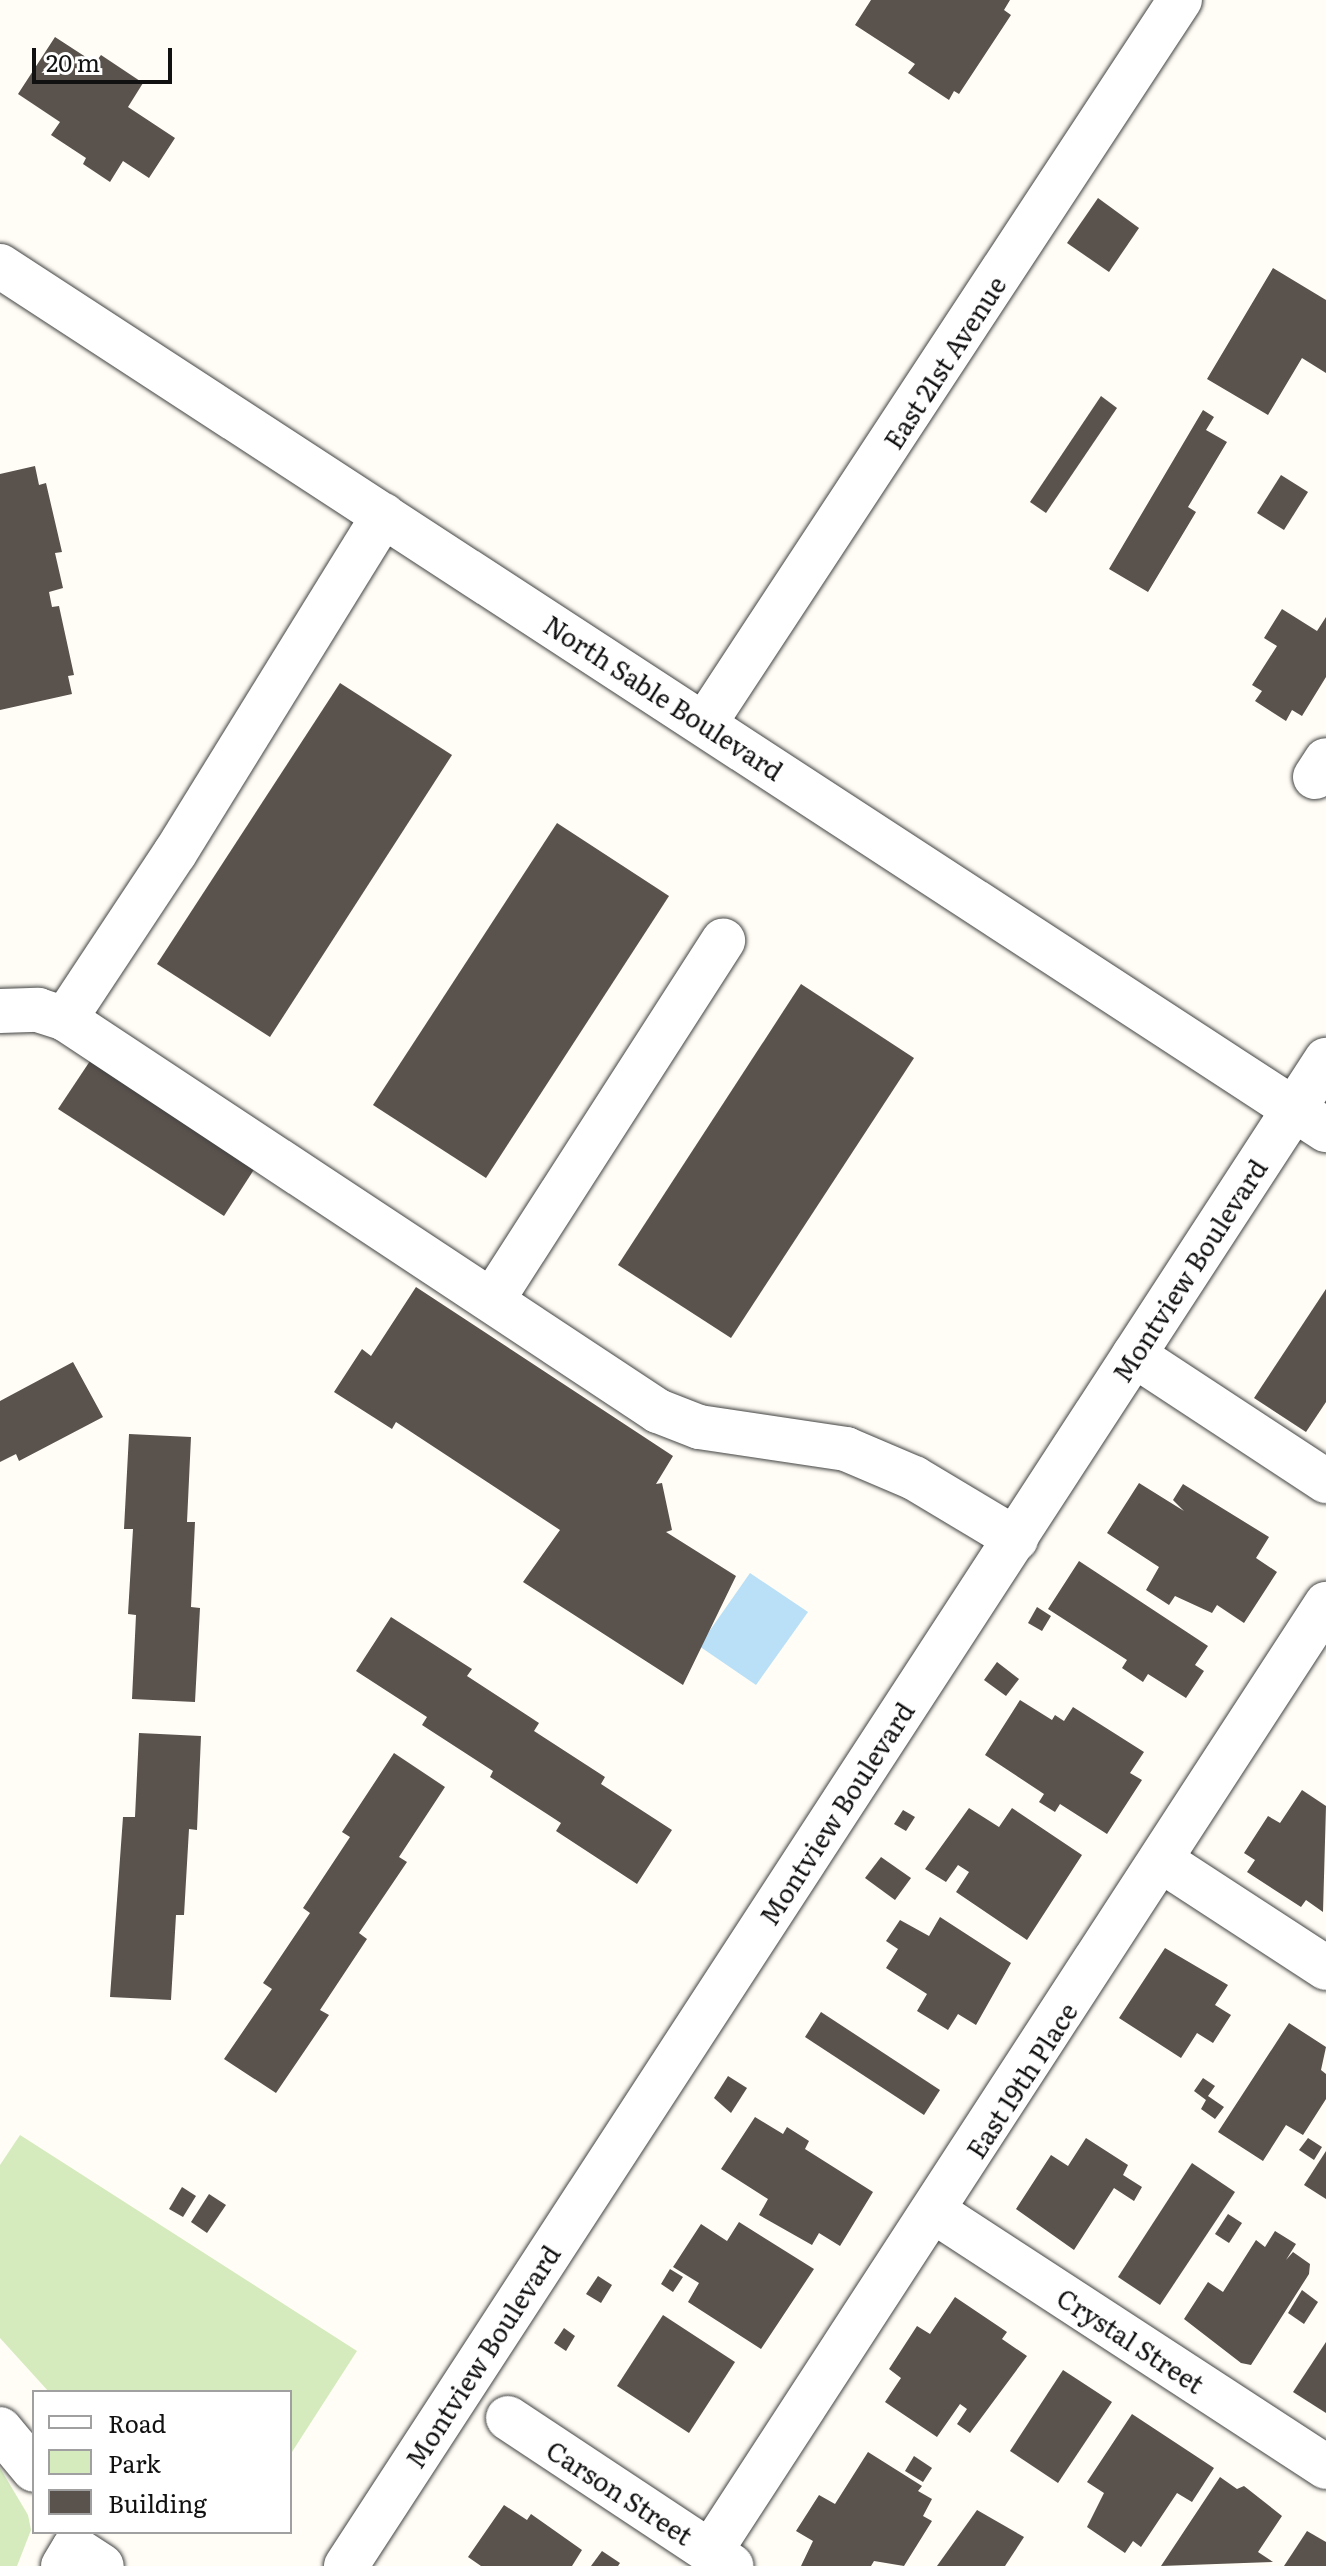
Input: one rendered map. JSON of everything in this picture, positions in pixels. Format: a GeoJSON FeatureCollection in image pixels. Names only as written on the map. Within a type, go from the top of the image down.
{"type":"FeatureCollection","features":[{"type":"Feature","properties":{"kind":"street","name":"East 21st Avenue"},"geometry":{"type":"LineString","coordinates":[[705,723],[1180,0]]}},
{"type":"Feature","properties":{"kind":"street","name":"North Sable Boulevard"},"geometry":{"type":"LineString","coordinates":[[0,266],[1310,1120]]}},
{"type":"Feature","properties":{"kind":"street"},"geometry":{"type":"LineString","coordinates":[[65,1019],[384,515]]}},
{"type":"Feature","properties":{"kind":"street"},"geometry":{"type":"LineString","coordinates":[[493,1299],[723,941]]}},
{"type":"Feature","properties":{"kind":"street"},"geometry":{"type":"LineString","coordinates":[[0,1011],[38,1010],[65,1019],[493,1299],[658,1411],[699,1427],[846,1449],[914,1478],[1016,1539]]}},
{"type":"Feature","properties":{"kind":"street","name":"Montview Boulevard"},"geometry":{"type":"LineString","coordinates":[[346,2566],[1134,1355],[1310,1120],[1326,1060]]}},
{"type":"Feature","properties":{"kind":"street"},"geometry":{"type":"LineString","coordinates":[[1134,1355],[1326,1481]]}},
{"type":"Feature","properties":{"kind":"street","name":"East 19th Place"},"geometry":{"type":"LineString","coordinates":[[721,2559],[935,2212],[1326,1604]]}},
{"type":"Feature","properties":{"kind":"street"},"geometry":{"type":"LineString","coordinates":[[1162,1861],[1326,1968]]}},
{"type":"Feature","properties":{"kind":"street","name":"Crystal Street"},"geometry":{"type":"LineString","coordinates":[[935,2212],[1326,2467]]}},
{"type":"Feature","properties":{"kind":"street","name":"Carson Street"},"geometry":{"type":"LineString","coordinates":[[508,2418],[721,2559]]}},
{"type":"Feature","properties":{"kind":"street"},"geometry":{"type":"LineString","coordinates":[[0,2429],[32,2468]]}},
{"type":"Feature","properties":{"kind":"green space"},"geometry":{"type":"Polygon","coordinates":[[[20,2135],[357,2351],[292,2452],[292,2390],[47,2390],[0,2338],[0,2165],[20,2135]]]}},
{"type":"Feature","properties":{"kind":"green space"},"geometry":{"type":"Polygon","coordinates":[[[0,2468],[28,2515],[31,2530],[17,2566],[0,2566],[0,2468]]]}},
{"type":"Feature","properties":{"kind":"water"},"geometry":{"type":"Polygon","coordinates":[[[750,1573],[808,1612],[756,1685],[699,1646],[750,1573]]]}},
{"type":"Feature","properties":{"kind":"building"},"geometry":{"type":"Polygon","coordinates":[[[871,0],[1010,0],[1004,10],[1011,15],[959,94],[954,91],[949,100],[908,73],[915,64],[855,25],[871,0]]]}},
{"type":"Feature","properties":{"kind":"building"},"geometry":{"type":"Polygon","coordinates":[[[55,37],[95,63],[101,55],[143,83],[128,107],[175,138],[149,178],[123,161],[110,182],[83,164],[86,158],[51,135],[60,122],[18,94],[55,37]]]}},
{"type":"Feature","properties":{"kind":"building"},"geometry":{"type":"Polygon","coordinates":[[[1098,198],[1139,228],[1109,272],[1067,243],[1098,198]]]}},
{"type":"Feature","properties":{"kind":"building"},"geometry":{"type":"Polygon","coordinates":[[[1273,268],[1326,300],[1326,373],[1302,358],[1268,415],[1207,379],[1273,268]]]}},
{"type":"Feature","properties":{"kind":"building"},"geometry":{"type":"Polygon","coordinates":[[[1101,396],[1117,408],[1046,513],[1030,502],[1101,396]]]}},
{"type":"Feature","properties":{"kind":"building"},"geometry":{"type":"Polygon","coordinates":[[[1203,410],[1214,417],[1206,430],[1227,442],[1188,507],[1196,512],[1148,592],[1109,569],[1203,410]]]}},
{"type":"Feature","properties":{"kind":"building"},"geometry":{"type":"Polygon","coordinates":[[[35,466],[39,485],[46,483],[62,552],[55,553],[63,588],[49,592],[52,607],[59,606],[74,675],[68,676],[72,694],[0,710],[0,474],[35,466]]]}},
{"type":"Feature","properties":{"kind":"building"},"geometry":{"type":"Polygon","coordinates":[[[1281,475],[1308,492],[1284,530],[1257,513],[1281,475]]]}},
{"type":"Feature","properties":{"kind":"building"},"geometry":{"type":"Polygon","coordinates":[[[1282,609],[1317,631],[1326,617],[1326,677],[1302,716],[1292,710],[1286,721],[1255,701],[1262,691],[1252,685],[1277,646],[1264,638],[1282,609]]]}},
{"type":"Feature","properties":{"kind":"building"},"geometry":{"type":"Polygon","coordinates":[[[340,683],[452,755],[270,1037],[157,964],[340,683]]]}},
{"type":"Feature","properties":{"kind":"building"},"geometry":{"type":"Polygon","coordinates":[[[557,823],[669,896],[486,1178],[373,1105],[557,823]]]}},
{"type":"Feature","properties":{"kind":"building"},"geometry":{"type":"Polygon","coordinates":[[[801,984],[914,1058],[731,1338],[618,1265],[801,984]]]}},
{"type":"Feature","properties":{"kind":"building"},"geometry":{"type":"Polygon","coordinates":[[[90,1061],[255,1168],[224,1216],[58,1109],[90,1061]]]}},
{"type":"Feature","properties":{"kind":"building"},"geometry":{"type":"Polygon","coordinates":[[[416,1287],[673,1456],[656,1484],[662,1483],[672,1530],[666,1532],[736,1576],[683,1685],[523,1582],[560,1530],[396,1422],[392,1429],[334,1392],[362,1349],[371,1356],[416,1287]]]}},
{"type":"Feature","properties":{"kind":"building"},"geometry":{"type":"Polygon","coordinates":[[[1326,1289],[1326,1402],[1306,1432],[1254,1398],[1326,1289]]]}},
{"type":"Feature","properties":{"kind":"building"},"geometry":{"type":"Polygon","coordinates":[[[73,1362],[103,1417],[19,1461],[16,1454],[0,1462],[0,1401],[73,1362]]]}},
{"type":"Feature","properties":{"kind":"building"},"geometry":{"type":"Polygon","coordinates":[[[129,1434],[191,1437],[187,1522],[195,1522],[191,1607],[200,1608],[195,1702],[132,1699],[136,1615],[128,1614],[133,1529],[124,1529],[129,1434]]]}},
{"type":"Feature","properties":{"kind":"building"},"geometry":{"type":"Polygon","coordinates":[[[1139,1483],[1184,1511],[1173,1500],[1183,1484],[1269,1537],[1256,1558],[1277,1572],[1244,1623],[1217,1605],[1212,1613],[1175,1596],[1169,1605],[1146,1590],[1159,1567],[1107,1533],[1139,1483]]]}},
{"type":"Feature","properties":{"kind":"building"},"geometry":{"type":"Polygon","coordinates":[[[1079,1561],[1208,1646],[1195,1665],[1204,1671],[1186,1698],[1148,1674],[1143,1682],[1122,1668],[1127,1660],[1048,1609],[1079,1561]]]}},
{"type":"Feature","properties":{"kind":"building"},"geometry":{"type":"Polygon","coordinates":[[[1037,1607],[1051,1616],[1042,1631],[1028,1623],[1037,1607]]]}},
{"type":"Feature","properties":{"kind":"building"},"geometry":{"type":"Polygon","coordinates":[[[391,1617],[472,1669],[467,1676],[539,1723],[534,1731],[605,1777],[601,1784],[672,1830],[637,1884],[556,1831],[561,1823],[490,1777],[493,1771],[422,1725],[427,1717],[356,1671],[391,1617]]]}},
{"type":"Feature","properties":{"kind":"building"},"geometry":{"type":"Polygon","coordinates":[[[997,1662],[1019,1679],[1006,1696],[984,1680],[997,1662]]]}},
{"type":"Feature","properties":{"kind":"building"},"geometry":{"type":"Polygon","coordinates":[[[1020,1700],[1052,1720],[1055,1715],[1064,1721],[1073,1707],[1144,1752],[1130,1773],[1142,1780],[1107,1834],[1060,1804],[1055,1812],[1039,1802],[1044,1794],[985,1755],[1020,1700]]]}},
{"type":"Feature","properties":{"kind":"building"},"geometry":{"type":"Polygon","coordinates":[[[139,1733],[201,1736],[197,1830],[189,1829],[184,1915],[176,1915],[171,2000],[110,1997],[123,1817],[135,1817],[139,1733]]]}},
{"type":"Feature","properties":{"kind":"building"},"geometry":{"type":"Polygon","coordinates":[[[394,1753],[445,1787],[399,1857],[407,1862],[359,1933],[367,1939],[320,2010],[329,2015],[276,2093],[224,2059],[272,1989],[263,1983],[310,1913],[303,1908],[350,1837],[342,1832],[394,1753]]]}},
{"type":"Feature","properties":{"kind":"building"},"geometry":{"type":"Polygon","coordinates":[[[1302,1790],[1326,1806],[1323,1912],[1306,1900],[1301,1907],[1247,1872],[1255,1860],[1244,1853],[1268,1816],[1280,1823],[1302,1790]]]}},
{"type":"Feature","properties":{"kind":"building"},"geometry":{"type":"Polygon","coordinates":[[[969,1808],[999,1827],[1012,1808],[1082,1855],[1027,1940],[956,1892],[969,1872],[958,1865],[946,1882],[925,1869],[969,1808]]]}},
{"type":"Feature","properties":{"kind":"building"},"geometry":{"type":"Polygon","coordinates":[[[903,1810],[915,1817],[906,1831],[894,1824],[903,1810]]]}},
{"type":"Feature","properties":{"kind":"building"},"geometry":{"type":"Polygon","coordinates":[[[881,1857],[911,1878],[895,1900],[865,1878],[881,1857]]]}},
{"type":"Feature","properties":{"kind":"building"},"geometry":{"type":"Polygon","coordinates":[[[940,1917],[1011,1963],[976,2025],[958,2014],[948,2030],[917,2011],[927,1994],[886,1968],[898,1949],[886,1941],[900,1920],[929,1936],[940,1917]]]}},
{"type":"Feature","properties":{"kind":"building"},"geometry":{"type":"Polygon","coordinates":[[[1165,1948],[1228,1985],[1215,2005],[1231,2015],[1213,2043],[1197,2033],[1181,2058],[1119,2018],[1165,1948]]]}},
{"type":"Feature","properties":{"kind":"building"},"geometry":{"type":"Polygon","coordinates":[[[821,2012],[940,2090],[924,2115],[805,2037],[821,2012]]]}},
{"type":"Feature","properties":{"kind":"building"},"geometry":{"type":"Polygon","coordinates":[[[1289,2023],[1326,2047],[1321,2070],[1326,2074],[1326,2099],[1303,2135],[1286,2125],[1263,2161],[1218,2132],[1289,2023]]]}},
{"type":"Feature","properties":{"kind":"building"},"geometry":{"type":"Polygon","coordinates":[[[728,2076],[747,2088],[731,2113],[714,2098],[728,2076]]]}},
{"type":"Feature","properties":{"kind":"building"},"geometry":{"type":"Polygon","coordinates":[[[1203,2078],[1215,2086],[1208,2096],[1224,2107],[1215,2119],[1201,2109],[1206,2100],[1194,2091],[1203,2078]]]}},
{"type":"Feature","properties":{"kind":"building"},"geometry":{"type":"Polygon","coordinates":[[[755,2117],[783,2134],[787,2127],[809,2141],[805,2149],[873,2192],[840,2246],[819,2233],[812,2245],[759,2215],[768,2199],[721,2169],[755,2117]]]}},
{"type":"Feature","properties":{"kind":"building"},"geometry":{"type":"Polygon","coordinates":[[[1086,2138],[1128,2165],[1123,2175],[1142,2187],[1134,2201],[1114,2188],[1074,2250],[1016,2209],[1051,2155],[1068,2166],[1086,2138]]]}},
{"type":"Feature","properties":{"kind":"building"},"geometry":{"type":"Polygon","coordinates":[[[1308,2138],[1322,2147],[1314,2160],[1299,2150],[1308,2138]]]}},
{"type":"Feature","properties":{"kind":"building"},"geometry":{"type":"Polygon","coordinates":[[[1326,2151],[1326,2199],[1304,2185],[1326,2151]]]}},
{"type":"Feature","properties":{"kind":"building"},"geometry":{"type":"Polygon","coordinates":[[[1192,2163],[1235,2192],[1160,2305],[1118,2277],[1192,2163]]]}},
{"type":"Feature","properties":{"kind":"building"},"geometry":{"type":"Polygon","coordinates":[[[182,2187],[196,2196],[183,2217],[169,2209],[182,2187]]]}},
{"type":"Feature","properties":{"kind":"building"},"geometry":{"type":"Polygon","coordinates":[[[209,2194],[226,2205],[207,2233],[191,2222],[209,2194]]]}},
{"type":"Feature","properties":{"kind":"building"},"geometry":{"type":"Polygon","coordinates":[[[1228,2214],[1242,2223],[1229,2243],[1215,2234],[1228,2214]]]}},
{"type":"Feature","properties":{"kind":"building"},"geometry":{"type":"Polygon","coordinates":[[[739,2222],[814,2269],[761,2349],[688,2302],[699,2283],[673,2267],[701,2224],[727,2241],[739,2222]]]}},
{"type":"Feature","properties":{"kind":"building"},"geometry":{"type":"Polygon","coordinates":[[[1275,2231],[1296,2244],[1286,2260],[1293,2252],[1310,2264],[1309,2274],[1251,2365],[1241,2363],[1184,2319],[1208,2282],[1223,2292],[1256,2240],[1265,2247],[1275,2231]]]}},
{"type":"Feature","properties":{"kind":"building"},"geometry":{"type":"Polygon","coordinates":[[[670,2269],[683,2277],[673,2292],[661,2284],[670,2269]]]}},
{"type":"Feature","properties":{"kind":"building"},"geometry":{"type":"Polygon","coordinates":[[[598,2276],[612,2285],[601,2303],[586,2294],[598,2276]]]}},
{"type":"Feature","properties":{"kind":"building"},"geometry":{"type":"Polygon","coordinates":[[[1302,2290],[1318,2302],[1304,2324],[1288,2313],[1302,2290]]]}},
{"type":"Feature","properties":{"kind":"building"},"geometry":{"type":"Polygon","coordinates":[[[955,2297],[1007,2332],[1002,2339],[1027,2356],[970,2433],[957,2424],[967,2409],[960,2404],[937,2437],[885,2402],[901,2378],[889,2369],[917,2326],[930,2334],[955,2297]]]}},
{"type":"Feature","properties":{"kind":"building"},"geometry":{"type":"Polygon","coordinates":[[[663,2315],[735,2362],[689,2433],[617,2386],[663,2315]]]}},
{"type":"Feature","properties":{"kind":"building"},"geometry":{"type":"Polygon","coordinates":[[[564,2328],[575,2336],[566,2351],[554,2343],[564,2328]]]}},
{"type":"Feature","properties":{"kind":"building"},"geometry":{"type":"Polygon","coordinates":[[[1326,2342],[1326,2413],[1293,2392],[1326,2342]]]}},
{"type":"Feature","properties":{"kind":"building"},"geometry":{"type":"Polygon","coordinates":[[[1063,2370],[1112,2402],[1058,2483],[1010,2451],[1063,2370]]]}},
{"type":"Feature","properties":{"kind":"building"},"geometry":{"type":"Polygon","coordinates":[[[1132,2414],[1214,2468],[1192,2502],[1177,2493],[1141,2547],[1133,2541],[1125,2553],[1087,2527],[1104,2493],[1087,2482],[1132,2414]]]}},
{"type":"Feature","properties":{"kind":"building"},"geometry":{"type":"Polygon","coordinates":[[[868,2452],[922,2486],[918,2491],[932,2499],[923,2516],[932,2521],[904,2566],[874,2561],[871,2566],[801,2566],[813,2541],[796,2531],[819,2495],[835,2504],[868,2452]]]}},
{"type":"Feature","properties":{"kind":"building"},"geometry":{"type":"Polygon","coordinates":[[[914,2456],[932,2468],[923,2482],[905,2471],[914,2456]]]}},
{"type":"Feature","properties":{"kind":"building"},"geometry":{"type":"Polygon","coordinates":[[[1220,2477],[1237,2489],[1244,2486],[1282,2516],[1258,2552],[1273,2562],[1161,2566],[1220,2477]]]}},
{"type":"Feature","properties":{"kind":"building"},"geometry":{"type":"Polygon","coordinates":[[[504,2505],[527,2520],[531,2514],[582,2550],[572,2566],[481,2566],[468,2557],[504,2505]]]}},
{"type":"Feature","properties":{"kind":"building"},"geometry":{"type":"Polygon","coordinates":[[[977,2510],[1024,2537],[1005,2566],[937,2566],[977,2510]]]}},
{"type":"Feature","properties":{"kind":"building"},"geometry":{"type":"Polygon","coordinates":[[[1307,2531],[1326,2542],[1326,2566],[1284,2566],[1307,2531]]]}},
{"type":"Feature","properties":{"kind":"building"},"geometry":{"type":"Polygon","coordinates":[[[602,2551],[620,2563],[618,2566],[591,2566],[602,2551]]]}}]}
